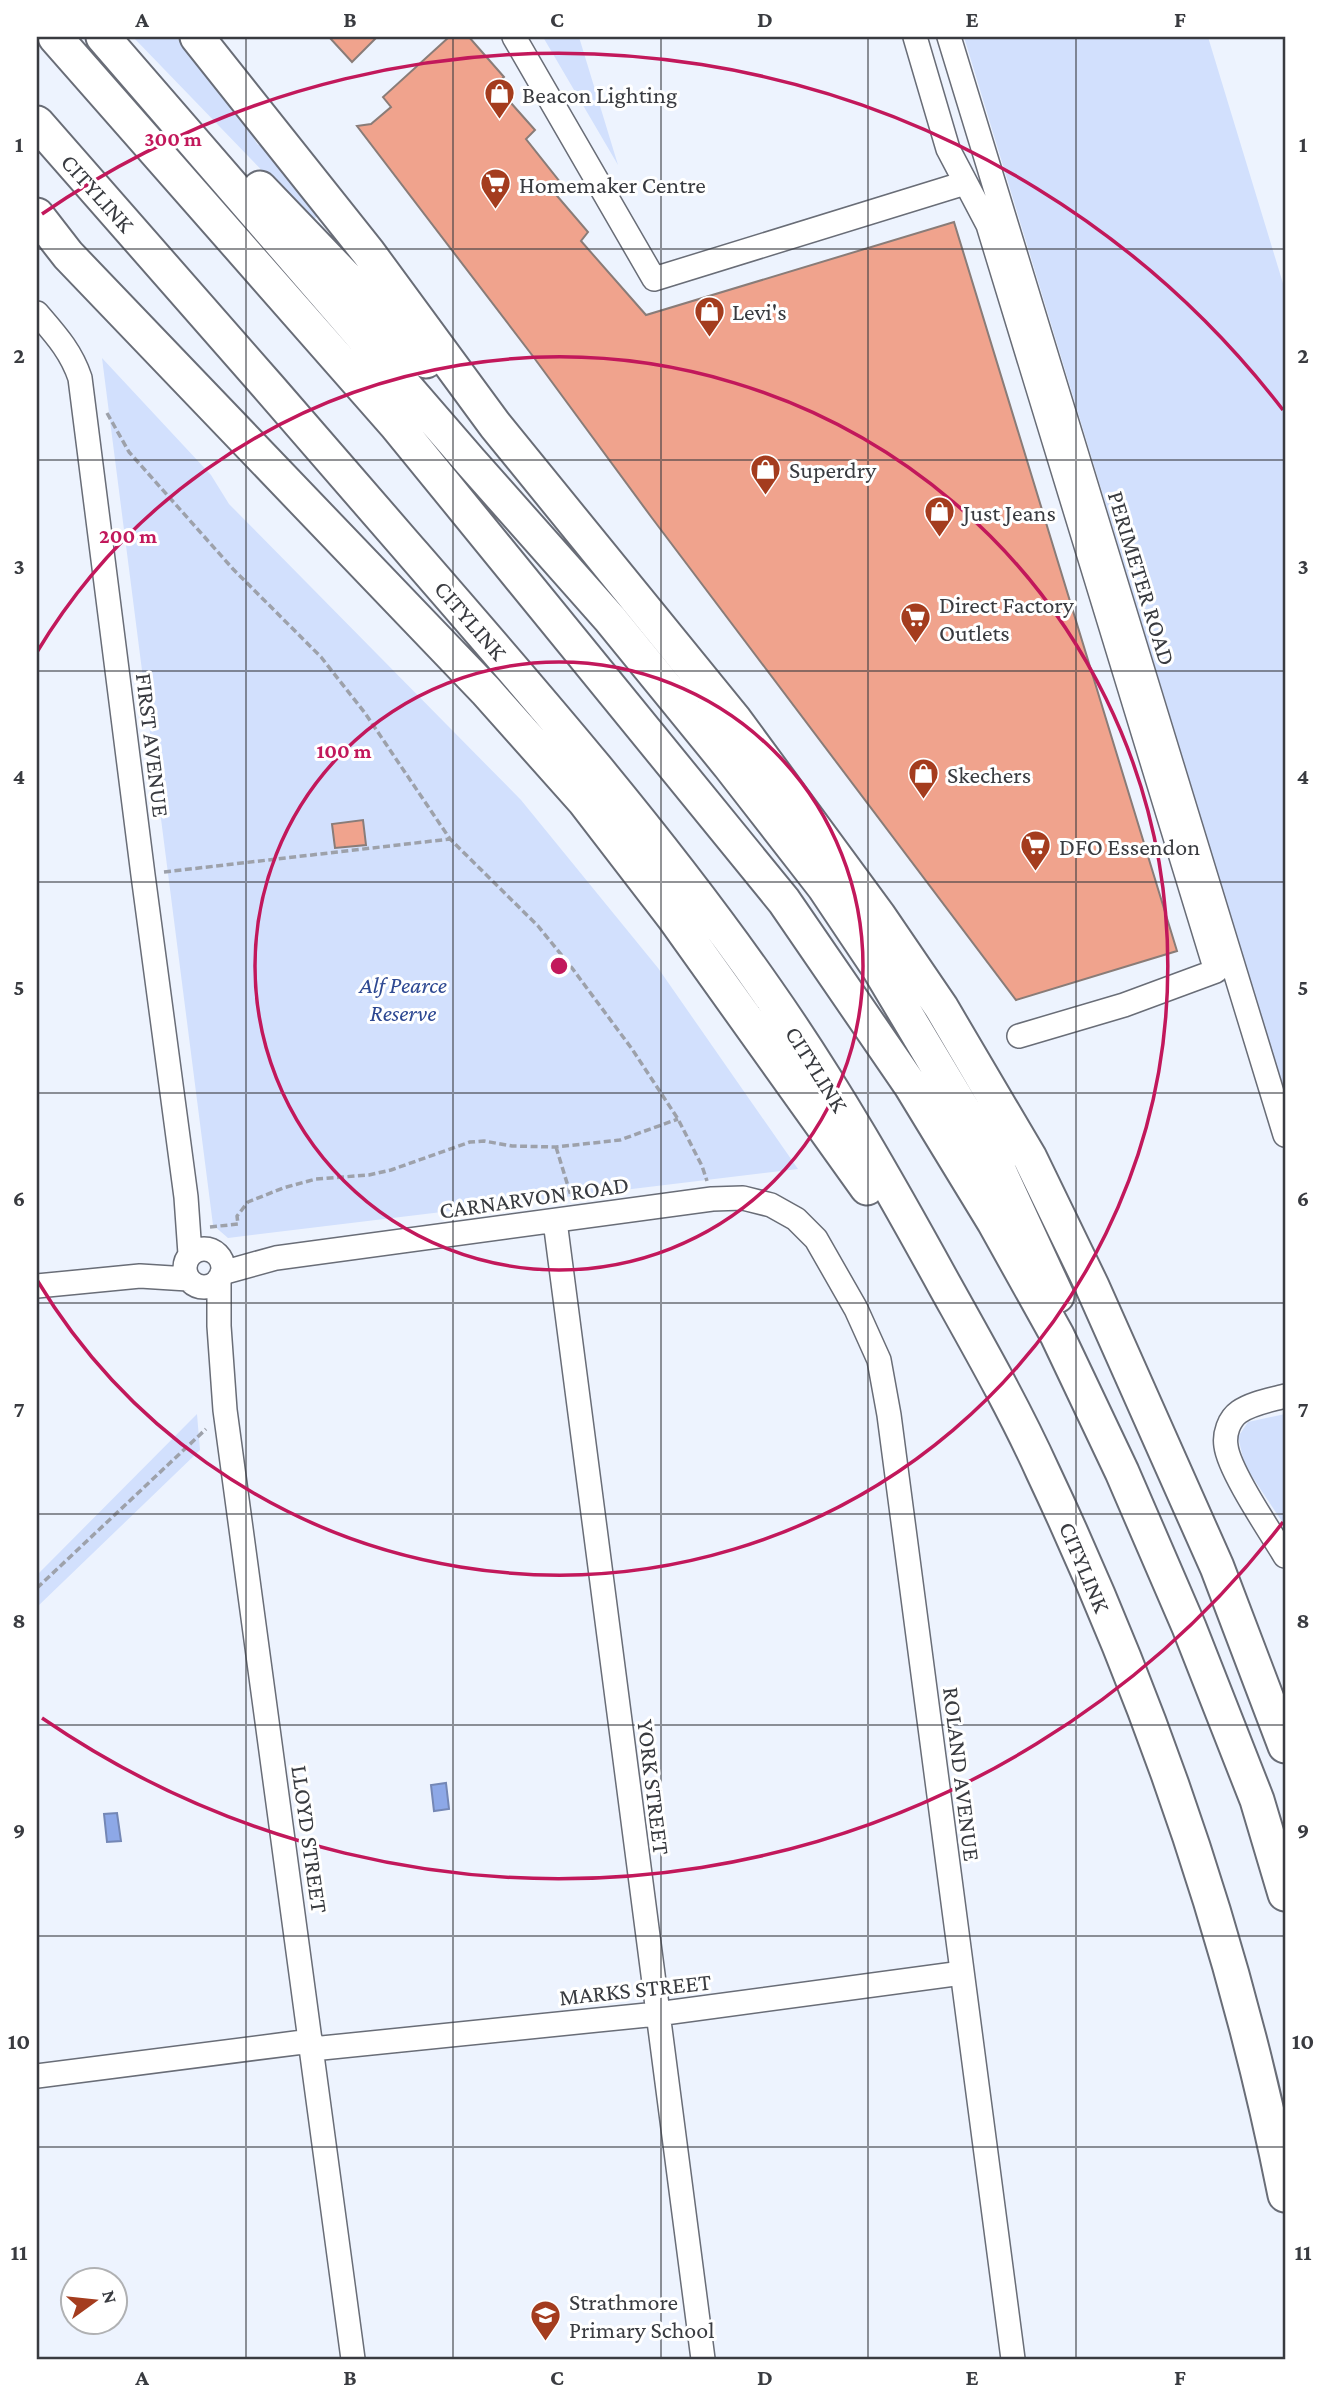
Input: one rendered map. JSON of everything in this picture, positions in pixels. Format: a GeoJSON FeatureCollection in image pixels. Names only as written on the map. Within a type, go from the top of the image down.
{"type":"FeatureCollection","features":[{"type":"Feature","properties":{"kind":"highway"},"geometry":{"type":"LineString","coordinates":[[55,37],[396,425],[784,901],[911,1086],[994,1222],[1057,1335],[1122,1472],[1189,1627],[1257,1800],[1285,1894]]}},
{"type":"Feature","properties":{"kind":"highway"},"geometry":{"type":"LineString","coordinates":[[103,37],[610,619],[824,887],[894,993],[998,1168],[1060,1303],[1122,1472]]}},
{"type":"Feature","properties":{"kind":"highway"},"geometry":{"type":"LineString","coordinates":[[197,37],[368,252],[495,425],[735,720],[879,916],[941,1007],[1030,1158],[1092,1286],[1217,1567],[1285,1746]]}},
{"type":"Feature","properties":{"kind":"highway"},"geometry":{"type":"LineString","coordinates":[[165,107],[274,201],[420,355],[495,425]]}},
{"type":"Feature","properties":{"kind":"highway","name":"CITYLINK"},"geometry":{"type":"LineString","coordinates":[[37,123],[590,758],[687,881],[769,993],[839,1103],[907,1217],[1042,1469],[1109,1622],[1171,1778],[1239,1994],[1274,2137],[1285,2195]]}},
{"type":"Feature","properties":{"kind":"highway"},"geometry":{"type":"LineString","coordinates":[[37,215],[68,256]]}},
{"type":"Feature","properties":{"kind":"highway"},"geometry":{"type":"LineString","coordinates":[[37,229],[68,256],[486,691],[584,801],[674,918],[974,1339]]}},
{"type":"Feature","properties":{"kind":"street"},"geometry":{"type":"LineString","coordinates":[[514,37],[654,279],[965,183]]}},
{"type":"Feature","properties":{"kind":"street"},"geometry":{"type":"LineString","coordinates":[[915,37],[948,149],[988,225],[1216,971],[1124,1005],[1019,1036]]}},
{"type":"Feature","properties":{"kind":"street","name":"PERIMETER ROAD"},"geometry":{"type":"LineString","coordinates":[[949,37],[1285,1135]]}},
{"type":"Feature","properties":{"kind":"street","name":"FIRST AVENUE"},"geometry":{"type":"LineString","coordinates":[[37,313],[66,346],[75,361],[82,393],[186,1197],[204,1267]]}},
{"type":"Feature","properties":{"kind":"street","name":"FIRST AVENUE"},"geometry":{"type":"LineString","coordinates":[[186,1197],[201,1228],[204,1267]]}},
{"type":"Feature","properties":{"kind":"street","name":"CARNARVON ROAD"},"geometry":{"type":"LineString","coordinates":[[37,1286],[140,1276],[712,1199],[743,1198],[771,1205],[796,1219]]}},
{"type":"Feature","properties":{"kind":"street","name":"ROLAND AVENUE"},"geometry":{"type":"LineString","coordinates":[[796,1219],[816,1239],[830,1261],[879,1360],[889,1415],[1013,2359]]}},
{"type":"Feature","properties":{"kind":"street","name":"YORK STREET"},"geometry":{"type":"LineString","coordinates":[[555,1221],[703,2359]]}},
{"type":"Feature","properties":{"kind":"street","name":"LLOYD STREET"},"geometry":{"type":"LineString","coordinates":[[204,1267],[219,1326],[225,1410],[353,2359]]}},
{"type":"Feature","properties":{"kind":"street"},"geometry":{"type":"LineString","coordinates":[[1285,1396],[1237,1412],[1226,1433],[1226,1447],[1239,1478],[1285,1556]]}},
{"type":"Feature","properties":{"kind":"street","name":"MARKS STREET"},"geometry":{"type":"LineString","coordinates":[[37,2076],[312,2045],[657,2014],[962,1973]]}},
{"type":"Feature","properties":{"kind":"path"},"geometry":{"type":"LineString","coordinates":[[82,393],[94,391],[129,452],[233,569],[321,657],[365,713],[450,839],[538,926],[632,1049],[678,1119],[702,1166],[712,1199]]}},
{"type":"Feature","properties":{"kind":"path"},"geometry":{"type":"LineString","coordinates":[[143,874],[450,839]]}},
{"type":"Feature","properties":{"kind":"path"},"geometry":{"type":"LineString","coordinates":[[201,1228],[238,1224],[237,1216],[248,1202],[283,1188],[316,1179],[369,1175],[391,1170],[470,1142],[556,1147],[620,1140],[678,1119]]}},
{"type":"Feature","properties":{"kind":"path"},"geometry":{"type":"LineString","coordinates":[[556,1147],[578,1218]]}},
{"type":"Feature","properties":{"kind":"path"},"geometry":{"type":"LineString","coordinates":[[37,1588],[225,1410]]}},
{"type":"Feature","properties":{"kind":"green space"},"geometry":{"type":"Polygon","coordinates":[[[133,37],[176,37],[259,136],[254,139],[258,145],[263,142],[320,212],[313,221],[279,188],[133,37]]]}},
{"type":"Feature","properties":{"kind":"green space"},"geometry":{"type":"Polygon","coordinates":[[[543,37],[579,37],[618,165],[543,37]]]}},
{"type":"Feature","properties":{"kind":"green space"},"geometry":{"type":"Polygon","coordinates":[[[964,37],[1208,37],[1285,290],[1285,1095],[964,37]]]}},
{"type":"Feature","properties":{"kind":"green space","name":"Alf Pearce Reserve"},"geometry":{"type":"Polygon","coordinates":[[[102,358],[211,475],[229,504],[521,800],[658,968],[798,1169],[228,1238],[213,1225],[102,358]]]}},
{"type":"Feature","properties":{"kind":"green space"},"geometry":{"type":"Polygon","coordinates":[[[197,1414],[200,1450],[37,1607],[37,1575],[197,1414]]]}},
{"type":"Feature","properties":{"kind":"green space"},"geometry":{"type":"Polygon","coordinates":[[[1285,1414],[1285,1526],[1245,1466],[1238,1437],[1248,1422],[1285,1414]]]}},
{"type":"Feature","properties":{"kind":"water"},"geometry":{"type":"Polygon","coordinates":[[[446,1783],[449,1809],[434,1811],[431,1785],[446,1783]]]}},
{"type":"Feature","properties":{"kind":"water"},"geometry":{"type":"Polygon","coordinates":[[[117,1813],[121,1841],[107,1842],[104,1814],[117,1813]]]}},
{"type":"Feature","properties":{"kind":"building"},"geometry":{"type":"Polygon","coordinates":[[[329,37],[377,37],[352,62],[329,37]]]}},
{"type":"Feature","properties":{"kind":"building","name":"Direct Factory Outlets"},"geometry":{"type":"Polygon","coordinates":[[[449,37],[469,37],[504,77],[495,85],[535,130],[526,139],[560,182],[552,190],[588,232],[581,241],[646,315],[954,222],[1177,951],[1016,1000],[357,126],[371,124],[391,107],[383,97],[449,37]]]}},
{"type":"Feature","properties":{"kind":"building"},"geometry":{"type":"Polygon","coordinates":[[[363,820],[366,845],[335,848],[332,824],[363,820]]]}},
{"type":"Feature","properties":{"kind":"place","name":"Beacon Lighting"},"geometry":{"type":"Point","coordinates":[499,121]}},
{"type":"Feature","properties":{"kind":"place","name":"Homemaker Centre"},"geometry":{"type":"Point","coordinates":[496,211]}},
{"type":"Feature","properties":{"kind":"place","name":"Levi's"},"geometry":{"type":"Point","coordinates":[709,338]}},
{"type":"Feature","properties":{"kind":"place","name":"Superdry"},"geometry":{"type":"Point","coordinates":[766,496]}},
{"type":"Feature","properties":{"kind":"place","name":"Just Jeans"},"geometry":{"type":"Point","coordinates":[940,539]}},
{"type":"Feature","properties":{"kind":"place","name":"Direct Factory Outlets"},"geometry":{"type":"Point","coordinates":[916,645]}},
{"type":"Feature","properties":{"kind":"place","name":"Skechers"},"geometry":{"type":"Point","coordinates":[924,801]}},
{"type":"Feature","properties":{"kind":"place","name":"DFO Essendon"},"geometry":{"type":"Point","coordinates":[1036,873]}},
{"type":"Feature","properties":{"kind":"place","name":"Strathmore Primary School"},"geometry":{"type":"Point","coordinates":[546,2342]}}]}
